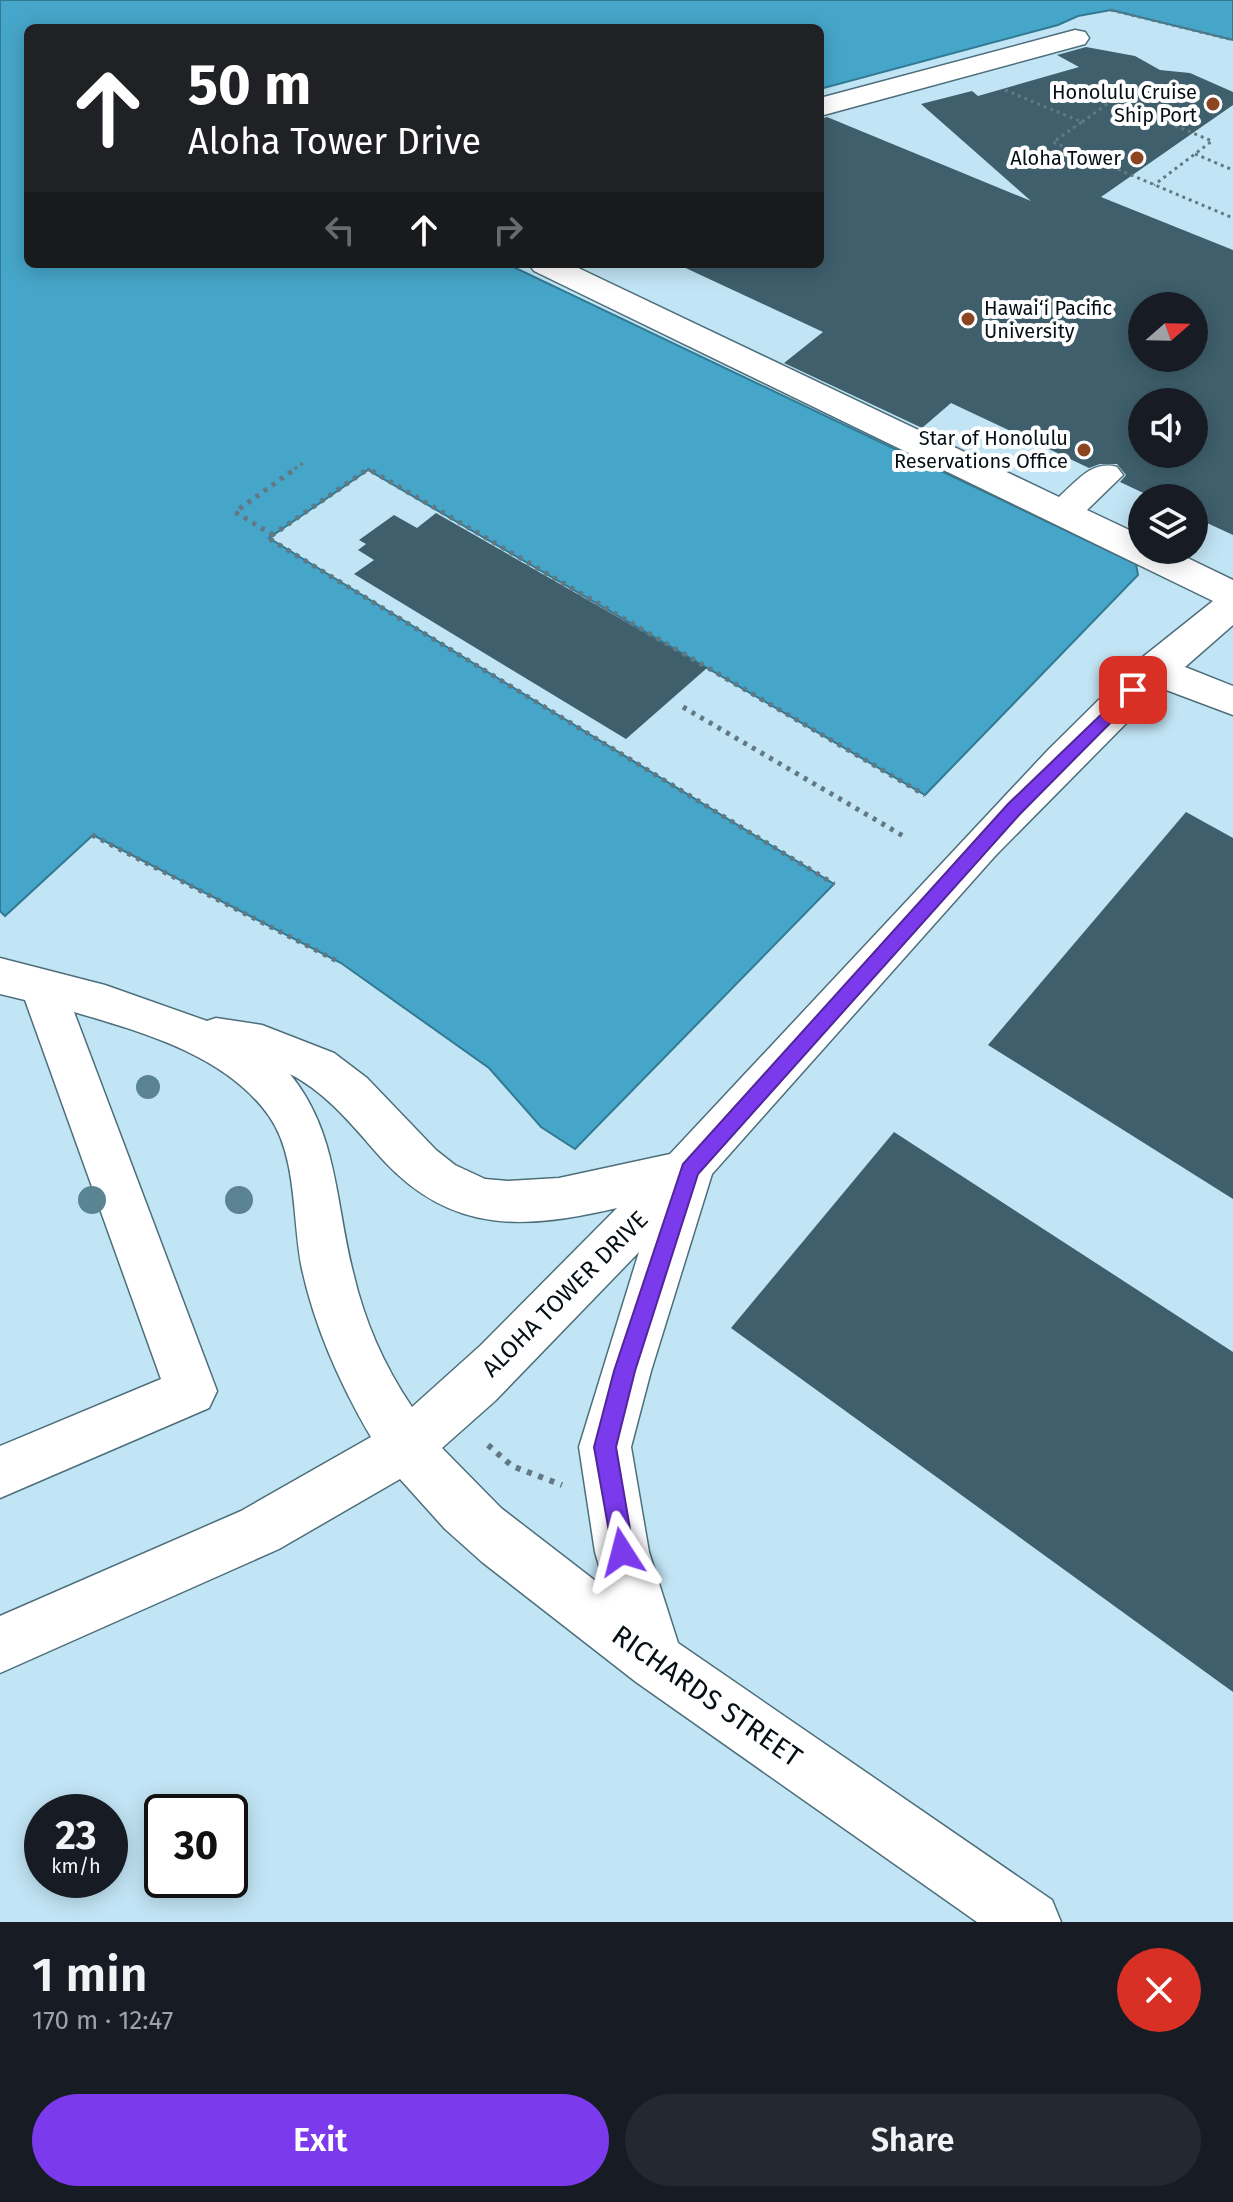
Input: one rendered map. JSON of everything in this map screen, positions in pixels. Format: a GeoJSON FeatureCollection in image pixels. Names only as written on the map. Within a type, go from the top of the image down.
{"type":"FeatureCollection","features":[{"type":"Feature","properties":{"kind":"street"},"geometry":{"type":"LineString","coordinates":[[824,106],[1075,38]]}},
{"type":"Feature","properties":{"kind":"street"},"geometry":{"type":"LineString","coordinates":[[553,268],[1233,595]]}},
{"type":"Feature","properties":{"kind":"street"},"geometry":{"type":"LineString","coordinates":[[1062,513],[1105,475]]}},
{"type":"Feature","properties":{"kind":"street","name":"ALOHA TOWER DRIVE"},"geometry":{"type":"LineString","coordinates":[[0,1645],[274,1522],[348,1483],[407,1444],[467,1391],[690,1170],[1014,809],[1153,670],[1233,604]]}},
{"type":"Feature","properties":{"kind":"street"},"geometry":{"type":"LineString","coordinates":[[1153,670],[1233,701]]}},
{"type":"Feature","properties":{"kind":"street"},"geometry":{"type":"LineString","coordinates":[[21,981],[198,1036],[253,1042],[307,1060],[342,1085],[422,1170],[458,1192],[485,1200],[542,1202],[690,1170]]}},
{"type":"Feature","properties":{"kind":"street"},"geometry":{"type":"LineString","coordinates":[[0,1472],[191,1391],[21,981]]}},
{"type":"Feature","properties":{"kind":"street","name":"RICHARDS STREET"},"geometry":{"type":"LineString","coordinates":[[198,1036],[252,1067],[289,1107],[309,1155],[325,1261],[340,1316],[374,1393],[407,1444],[444,1491],[489,1534],[656,1662],[1030,1922]]}},
{"type":"Feature","properties":{"kind":"street"},"geometry":{"type":"LineString","coordinates":[[656,1662],[622,1552],[605,1447],[625,1371],[690,1170]]}},
{"type":"Feature","properties":{"kind":"path"},"geometry":{"type":"LineString","coordinates":[[1111,10],[1233,40]]}},
{"type":"Feature","properties":{"kind":"path"},"geometry":{"type":"LineString","coordinates":[[956,70],[1082,122]]}},
{"type":"Feature","properties":{"kind":"path"},"geometry":{"type":"LineString","coordinates":[[1154,185],[1212,141],[1113,100],[1053,142],[1154,185],[1233,218]]}},
{"type":"Feature","properties":{"kind":"path"},"geometry":{"type":"LineString","coordinates":[[1194,154],[1233,170]]}},
{"type":"Feature","properties":{"kind":"path"},"geometry":{"type":"LineString","coordinates":[[273,535],[235,512],[306,461]]}},
{"type":"Feature","properties":{"kind":"path"},"geometry":{"type":"LineString","coordinates":[[834,884],[268,538],[368,469],[925,795]]}},
{"type":"Feature","properties":{"kind":"path"},"geometry":{"type":"LineString","coordinates":[[683,707],[905,837]]}},
{"type":"Feature","properties":{"kind":"path"},"geometry":{"type":"LineString","coordinates":[[92,835],[341,963]]}},
{"type":"Feature","properties":{"kind":"path"},"geometry":{"type":"LineString","coordinates":[[488,1445],[500,1462],[513,1469],[570,1487]]}},
{"type":"Feature","properties":{"kind":"water"},"geometry":{"type":"Polygon","coordinates":[[[0,0],[1233,0],[1233,40],[1111,10],[1078,16],[1058,25],[824,88],[824,24],[24,24],[24,268],[515,268],[1128,560],[1128,564],[1136,564],[1138,575],[925,795],[368,470],[269,538],[834,884],[575,1149],[541,1127],[489,1068],[341,963],[93,835],[5,916],[0,911],[0,0]]]}},
{"type":"Feature","properties":{"kind":"building","name":"Hawai‘i Pacific University"},"geometry":{"type":"Polygon","coordinates":[[[1086,47],[1135,56],[1160,70],[1190,73],[1233,92],[1233,105],[1101,197],[1233,250],[1233,535],[1208,523],[1208,484],[1128,486],[1120,482],[1126,475],[1117,464],[1100,464],[1089,468],[951,403],[922,428],[784,363],[823,332],[686,268],[824,268],[824,118],[827,117],[1031,201],[921,104],[972,91],[978,96],[1079,67],[1057,55],[1086,47]]]}},
{"type":"Feature","properties":{"kind":"building"},"geometry":{"type":"Polygon","coordinates":[[[436,513],[707,668],[626,739],[354,574],[374,560],[358,550],[366,544],[359,540],[394,515],[417,528],[436,513]]]}},
{"type":"Feature","properties":{"kind":"building"},"geometry":{"type":"Polygon","coordinates":[[[1186,812],[1233,838],[1233,1199],[988,1045],[1186,812]]]}},
{"type":"Feature","properties":{"kind":"building"},"geometry":{"type":"Polygon","coordinates":[[[894,1132],[1233,1352],[1233,1692],[731,1328],[894,1132]]]}},
{"type":"Feature","properties":{"kind":"place","name":"Honolulu Cruise Ship Port"},"geometry":{"type":"Point","coordinates":[1213,104]}},
{"type":"Feature","properties":{"kind":"place","name":"Aloha Tower"},"geometry":{"type":"Point","coordinates":[1137,158]}},
{"type":"Feature","properties":{"kind":"place","name":"Hawai‘i Pacific University"},"geometry":{"type":"Point","coordinates":[968,319]}},
{"type":"Feature","properties":{"kind":"place","name":"Star of Honolulu Reservations Office"},"geometry":{"type":"Point","coordinates":[1084,450]}},
{"type":"Feature","properties":{"kind":"route"},"geometry":{"type":"LineString","coordinates":[[622,1552],[605,1447],[625,1371],[690,1170],[1014,809],[1133,690]]}}]}
